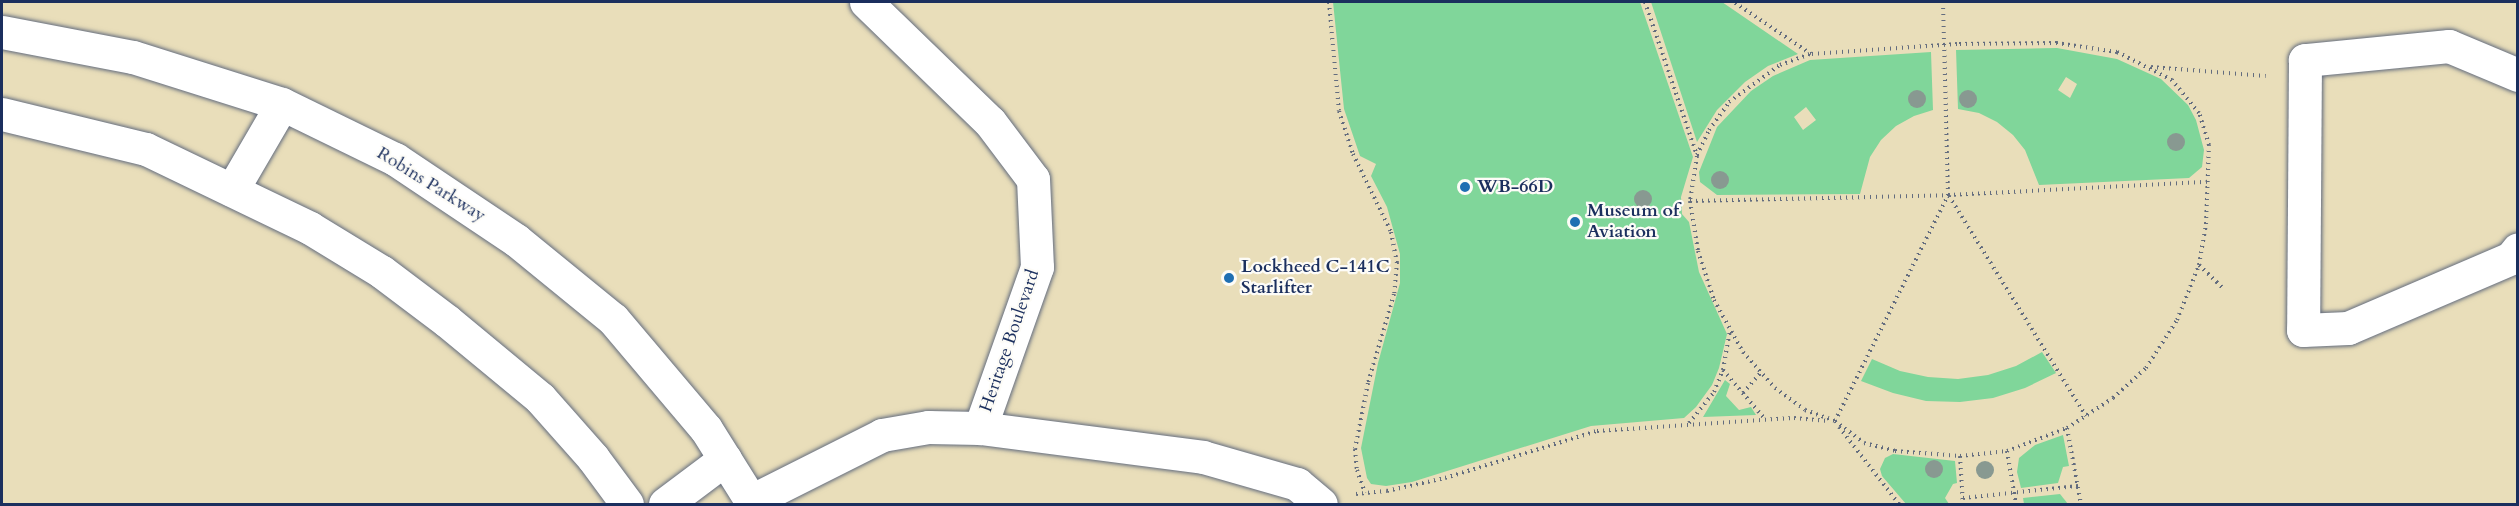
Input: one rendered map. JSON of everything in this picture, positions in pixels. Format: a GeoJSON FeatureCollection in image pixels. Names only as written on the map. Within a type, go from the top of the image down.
{"type":"FeatureCollection","features":[{"type":"Feature","properties":{"kind":"street","name":"Heritage Boulevard"},"geometry":{"type":"LineString","coordinates":[[866,2],[990,122],[1033,180],[1037,267],[980,428],[1203,457],[1298,484],[1335,500]]}},
{"type":"Feature","properties":{"kind":"street","name":"Robins Parkway"},"geometry":{"type":"LineString","coordinates":[[2,32],[133,57],[282,104],[395,159],[524,247],[613,319],[706,429],[752,503]]}},
{"type":"Feature","properties":{"kind":"street"},"geometry":{"type":"LineString","coordinates":[[2517,75],[2448,46],[2305,60],[2302,330],[2348,328],[2511,258],[2517,249]]}},
{"type":"Feature","properties":{"kind":"street"},"geometry":{"type":"LineString","coordinates":[[232,190],[282,104]]}},
{"type":"Feature","properties":{"kind":"street"},"geometry":{"type":"LineString","coordinates":[[2,114],[146,149],[310,228],[382,272],[447,321],[540,398],[593,458],[627,504]]}},
{"type":"Feature","properties":{"kind":"street"},"geometry":{"type":"LineString","coordinates":[[752,503],[882,435],[928,427],[980,428]]}},
{"type":"Feature","properties":{"kind":"street"},"geometry":{"type":"LineString","coordinates":[[664,504],[724,459]]}},
{"type":"Feature","properties":{"kind":"path"},"geometry":{"type":"LineString","coordinates":[[1329,2],[1339,111],[1353,154],[1391,232],[1397,262],[1394,294],[1368,383],[1355,449],[1357,470],[1365,493]]}},
{"type":"Feature","properties":{"kind":"path"},"geometry":{"type":"LineString","coordinates":[[1645,2],[1697,156]]}},
{"type":"Feature","properties":{"kind":"path"},"geometry":{"type":"LineString","coordinates":[[1734,2],[1811,54]]}},
{"type":"Feature","properties":{"kind":"path"},"geometry":{"type":"LineString","coordinates":[[1835,421],[1948,195],[1943,2]]}},
{"type":"Feature","properties":{"kind":"path"},"geometry":{"type":"LineString","coordinates":[[2057,43],[2117,52],[2172,80],[2199,113],[2209,145],[2206,224],[2199,264],[2177,320],[2146,368],[2113,398],[2067,428],[2007,451],[1960,456],[1895,451],[1864,443],[1835,421],[1805,410],[1775,388],[1743,352],[1714,300],[1698,251],[1690,201],[1697,156],[1709,130],[1729,102],[1780,65],[1811,54],[1944,45],[2057,43]]}},
{"type":"Feature","properties":{"kind":"path"},"geometry":{"type":"LineString","coordinates":[[2147,66],[2266,75]]}},
{"type":"Feature","properties":{"kind":"path"},"geometry":{"type":"LineString","coordinates":[[1690,201],[1948,195],[2208,182]]}},
{"type":"Feature","properties":{"kind":"path"},"geometry":{"type":"LineString","coordinates":[[1948,195],[2085,416]]}},
{"type":"Feature","properties":{"kind":"path"},"geometry":{"type":"LineString","coordinates":[[2199,264],[2222,287]]}},
{"type":"Feature","properties":{"kind":"path"},"geometry":{"type":"LineString","coordinates":[[1688,423],[1714,392],[1723,370],[1731,330]]}},
{"type":"Feature","properties":{"kind":"path"},"geometry":{"type":"LineString","coordinates":[[1723,370],[1766,419]]}},
{"type":"Feature","properties":{"kind":"path"},"geometry":{"type":"LineString","coordinates":[[1743,393],[1761,372]]}},
{"type":"Feature","properties":{"kind":"path"},"geometry":{"type":"LineString","coordinates":[[1335,500],[1445,478],[1597,431],[1688,423],[1794,418],[1835,421],[1899,504]]}},
{"type":"Feature","properties":{"kind":"path"},"geometry":{"type":"LineString","coordinates":[[2067,428],[2081,504]]}},
{"type":"Feature","properties":{"kind":"path"},"geometry":{"type":"LineString","coordinates":[[2007,451],[2016,504]]}},
{"type":"Feature","properties":{"kind":"path"},"geometry":{"type":"LineString","coordinates":[[1960,456],[1963,504]]}},
{"type":"Feature","properties":{"kind":"path"},"geometry":{"type":"LineString","coordinates":[[1963,498],[2014,495],[2078,486]]}},
{"type":"Feature","properties":{"kind":"green space"},"geometry":{"type":"Polygon","coordinates":[[[1333,2],[1640,2],[1693,157],[1681,197],[1682,214],[1689,222],[1699,272],[1727,334],[1719,368],[1712,385],[1696,407],[1684,418],[1591,426],[1412,482],[1386,486],[1371,484],[1367,478],[1361,448],[1378,363],[1400,283],[1400,254],[1387,207],[1371,176],[1376,164],[1360,156],[1344,109],[1333,2]]]}},
{"type":"Feature","properties":{"kind":"green space"},"geometry":{"type":"Polygon","coordinates":[[[1651,2],[1722,2],[1798,54],[1768,66],[1745,82],[1717,110],[1697,142],[1651,2]]]}},
{"type":"Feature","properties":{"kind":"green space"},"geometry":{"type":"Polygon","coordinates":[[[2057,48],[2117,59],[2161,79],[2188,105],[2196,120],[2204,150],[2202,167],[2189,178],[2039,185],[2025,150],[2013,135],[1997,122],[1979,113],[1958,109],[1956,50],[2057,48]],[[2066,77],[2058,90],[2070,98],[2077,84],[2066,77]]]}},
{"type":"Feature","properties":{"kind":"green space"},"geometry":{"type":"Polygon","coordinates":[[[1931,52],[1933,110],[1914,116],[1896,126],[1881,140],[1870,157],[1860,194],[1717,195],[1700,182],[1699,172],[1717,127],[1751,91],[1773,76],[1810,60],[1931,52]],[[1806,107],[1794,117],[1803,130],[1816,120],[1806,107]]]}},
{"type":"Feature","properties":{"kind":"green space"},"geometry":{"type":"Polygon","coordinates":[[[2042,352],[2056,373],[2025,388],[1993,398],[1960,402],[1926,401],[1893,393],[1861,381],[1872,359],[1900,371],[1928,377],[1958,379],[1988,375],[2016,366],[2042,352]]]}},
{"type":"Feature","properties":{"kind":"green space"},"geometry":{"type":"Polygon","coordinates":[[[1725,380],[1730,384],[1726,396],[1739,410],[1751,407],[1756,415],[1703,417],[1725,380]]]}},
{"type":"Feature","properties":{"kind":"green space"},"geometry":{"type":"Polygon","coordinates":[[[2063,435],[2069,466],[2063,467],[2058,483],[2021,488],[2017,472],[2019,458],[2035,445],[2063,435]]]}},
{"type":"Feature","properties":{"kind":"green space"},"geometry":{"type":"Polygon","coordinates":[[[1893,454],[1955,461],[1957,483],[1953,484],[1945,498],[1949,504],[1906,504],[1882,476],[1880,469],[1885,458],[1893,454]]]}},
{"type":"Feature","properties":{"kind":"green space"},"geometry":{"type":"Polygon","coordinates":[[[2060,494],[2068,504],[2024,504],[2023,498],[2060,494]]]}},
{"type":"Feature","properties":{"kind":"place","name":"WB-66D"},"geometry":{"type":"Point","coordinates":[1465,187]}},
{"type":"Feature","properties":{"kind":"place","name":"Museum of Aviation"},"geometry":{"type":"Point","coordinates":[1575,222]}},
{"type":"Feature","properties":{"kind":"place","name":"Lockheed C-141C Starlifter"},"geometry":{"type":"Point","coordinates":[1229,278]}}]}
